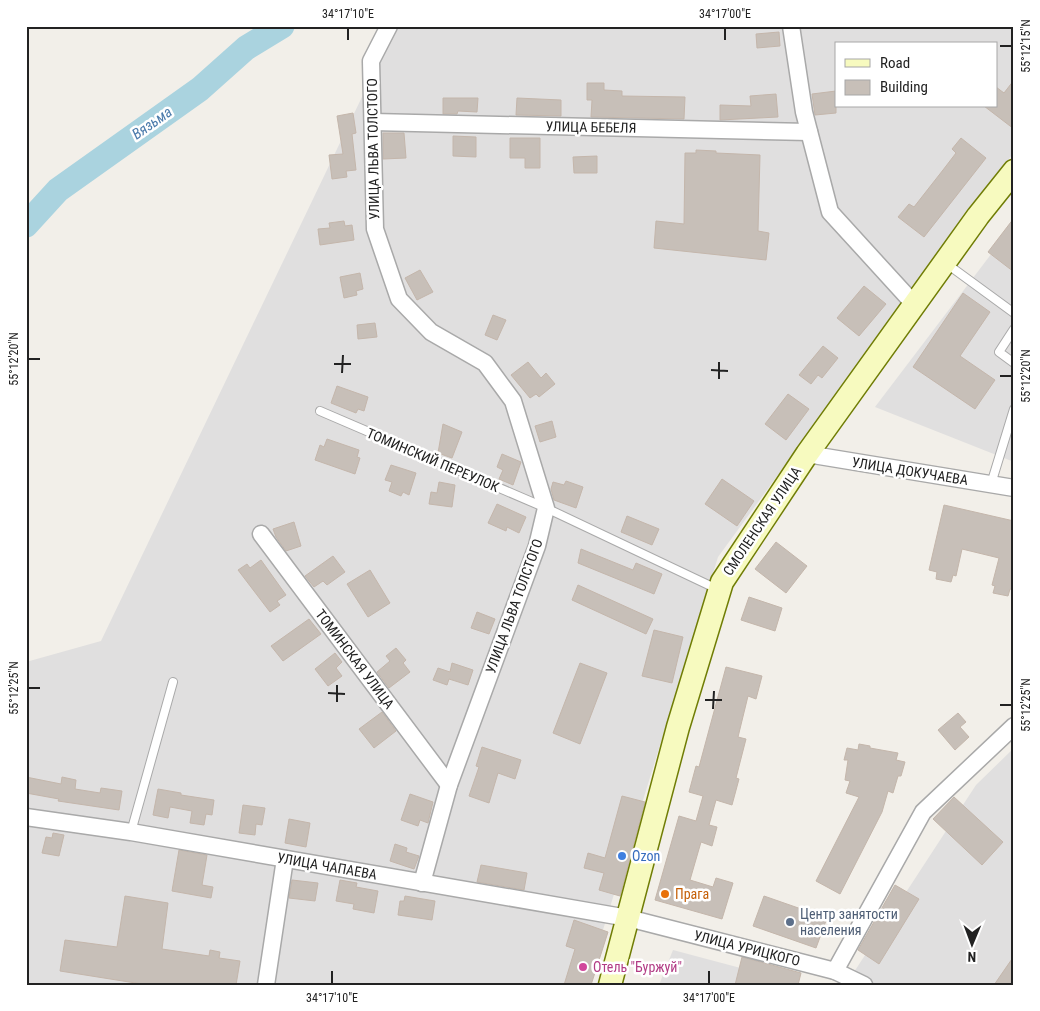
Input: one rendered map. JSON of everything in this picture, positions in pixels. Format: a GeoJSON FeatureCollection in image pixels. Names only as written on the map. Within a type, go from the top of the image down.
{"type":"FeatureCollection","features":[{"type":"Feature","properties":{"kind":"main road","name":"СМОЛЕНСКАЯ УЛИЦА"},"geometry":{"type":"LineString","coordinates":[[610,985],[678,727],[722,582],[807,454],[978,216],[1014,171]]}},
{"type":"Feature","properties":{"kind":"street","name":"УЛИЦА ЛЬВА ТОЛСТОГО"},"geometry":{"type":"LineString","coordinates":[[389,26],[371,61],[375,228],[399,299],[431,332],[485,363],[513,401],[546,508],[538,546],[449,785],[422,883]]}},
{"type":"Feature","properties":{"kind":"street"},"geometry":{"type":"LineString","coordinates":[[791,26],[804,112],[830,212],[914,304]]}},
{"type":"Feature","properties":{"kind":"street","name":"УЛИЦА БЕБЕЛЯ"},"geometry":{"type":"LineString","coordinates":[[373,122],[809,132]]}},
{"type":"Feature","properties":{"kind":"street","name":"УЛИЦА ДОКУЧАЕВА"},"geometry":{"type":"LineString","coordinates":[[807,454],[1014,488]]}},
{"type":"Feature","properties":{"kind":"street","name":"ТОМИНСКАЯ УЛИЦА"},"geometry":{"type":"LineString","coordinates":[[262,534],[449,785]]}},
{"type":"Feature","properties":{"kind":"street"},"geometry":{"type":"LineString","coordinates":[[835,971],[923,812],[1014,726]]}},
{"type":"Feature","properties":{"kind":"street","name":"УЛИЦА ЧАПАЕВА"},"geometry":{"type":"LineString","coordinates":[[26,817],[131,832],[628,918]]}},
{"type":"Feature","properties":{"kind":"street"},"geometry":{"type":"LineString","coordinates":[[266,985],[285,859]]}},
{"type":"Feature","properties":{"kind":"street","name":"УЛИЦА УРИЦКОГО"},"geometry":{"type":"LineString","coordinates":[[628,918],[835,971],[864,985]]}},
{"type":"Feature","properties":{"kind":"lane"},"geometry":{"type":"LineString","coordinates":[[945,262],[1014,313]]}},
{"type":"Feature","properties":{"kind":"lane"},"geometry":{"type":"LineString","coordinates":[[1014,329],[999,352],[1014,363]]}},
{"type":"Feature","properties":{"kind":"lane"},"geometry":{"type":"LineString","coordinates":[[991,484],[1014,409]]}},
{"type":"Feature","properties":{"kind":"lane","name":"ТОМИНСКИЙ ПЕРЕУЛОК"},"geometry":{"type":"LineString","coordinates":[[320,411],[546,508],[719,590]]}},
{"type":"Feature","properties":{"kind":"lane"},"geometry":{"type":"LineString","coordinates":[[131,832],[173,682]]}},
{"type":"Feature","properties":{"kind":"shaded area"},"geometry":{"type":"Polygon","coordinates":[[[396,26],[1014,26],[1014,152],[718,557],[586,985],[32,985],[26,980],[26,662],[101,641],[396,26]]]}},
{"type":"Feature","properties":{"kind":"shaded area"},"geometry":{"type":"Polygon","coordinates":[[[1014,224],[1014,462],[875,407],[1014,224]]]}},
{"type":"Feature","properties":{"kind":"shaded area"},"geometry":{"type":"Polygon","coordinates":[[[1014,748],[1014,985],[844,985],[976,785],[1014,748]]]}},
{"type":"Feature","properties":{"kind":"shaded area"},"geometry":{"type":"Polygon","coordinates":[[[673,950],[805,985],[659,985],[673,950]]]}},
{"type":"Feature","properties":{"kind":"building"},"geometry":{"type":"Polygon","coordinates":[[[779,32],[780,46],[757,48],[756,34],[779,32]]]}},
{"type":"Feature","properties":{"kind":"building"},"geometry":{"type":"Polygon","coordinates":[[[1014,80],[1014,129],[987,108],[998,108],[998,88],[1004,93],[1014,80]]]}},
{"type":"Feature","properties":{"kind":"building"},"geometry":{"type":"Polygon","coordinates":[[[587,83],[604,83],[604,90],[622,91],[622,96],[685,97],[684,119],[591,117],[592,100],[587,100],[587,83]]]}},
{"type":"Feature","properties":{"kind":"building"},"geometry":{"type":"Polygon","coordinates":[[[835,91],[836,113],[815,115],[812,94],[835,91]]]}},
{"type":"Feature","properties":{"kind":"building"},"geometry":{"type":"Polygon","coordinates":[[[776,94],[778,117],[720,120],[720,105],[751,106],[750,96],[776,94]]]}},
{"type":"Feature","properties":{"kind":"building"},"geometry":{"type":"Polygon","coordinates":[[[443,98],[478,98],[477,112],[458,111],[457,114],[443,114],[443,98]]]}},
{"type":"Feature","properties":{"kind":"building"},"geometry":{"type":"Polygon","coordinates":[[[517,98],[561,100],[561,116],[516,115],[517,98]]]}},
{"type":"Feature","properties":{"kind":"building"},"geometry":{"type":"Polygon","coordinates":[[[353,113],[356,133],[352,134],[356,170],[346,171],[347,177],[332,179],[329,155],[343,154],[337,116],[353,113]]]}},
{"type":"Feature","properties":{"kind":"building"},"geometry":{"type":"Polygon","coordinates":[[[383,133],[404,133],[406,158],[383,159],[383,133]]]}},
{"type":"Feature","properties":{"kind":"building"},"geometry":{"type":"Polygon","coordinates":[[[453,136],[476,137],[476,157],[453,156],[453,136]]]}},
{"type":"Feature","properties":{"kind":"building"},"geometry":{"type":"Polygon","coordinates":[[[510,138],[540,138],[540,168],[525,168],[525,158],[510,158],[510,138]]]}},
{"type":"Feature","properties":{"kind":"building"},"geometry":{"type":"Polygon","coordinates":[[[961,138],[986,158],[924,237],[898,217],[909,204],[914,207],[956,153],[952,149],[961,138]]]}},
{"type":"Feature","properties":{"kind":"building"},"geometry":{"type":"Polygon","coordinates":[[[696,150],[760,155],[758,231],[769,233],[766,260],[654,248],[656,221],[684,224],[685,153],[696,153],[696,150]]]}},
{"type":"Feature","properties":{"kind":"building"},"geometry":{"type":"Polygon","coordinates":[[[597,156],[597,173],[574,173],[573,157],[597,156]]]}},
{"type":"Feature","properties":{"kind":"building"},"geometry":{"type":"Polygon","coordinates":[[[1014,218],[1014,272],[988,252],[1014,218]]]}},
{"type":"Feature","properties":{"kind":"building"},"geometry":{"type":"Polygon","coordinates":[[[344,221],[345,226],[352,225],[354,240],[320,245],[318,229],[330,228],[329,223],[344,221]]]}},
{"type":"Feature","properties":{"kind":"building"},"geometry":{"type":"Polygon","coordinates":[[[420,270],[433,292],[417,300],[405,278],[420,270]]]}},
{"type":"Feature","properties":{"kind":"building"},"geometry":{"type":"Polygon","coordinates":[[[360,273],[363,289],[356,291],[357,295],[344,298],[340,277],[360,273]]]}},
{"type":"Feature","properties":{"kind":"building"},"geometry":{"type":"Polygon","coordinates":[[[864,286],[886,304],[859,336],[837,318],[864,286]]]}},
{"type":"Feature","properties":{"kind":"building"},"geometry":{"type":"Polygon","coordinates":[[[963,293],[990,312],[960,356],[995,380],[975,409],[913,367],[963,293]]]}},
{"type":"Feature","properties":{"kind":"building"},"geometry":{"type":"Polygon","coordinates":[[[493,315],[506,320],[497,340],[485,335],[493,315]]]}},
{"type":"Feature","properties":{"kind":"building"},"geometry":{"type":"Polygon","coordinates":[[[375,323],[377,337],[358,339],[357,325],[375,323]]]}},
{"type":"Feature","properties":{"kind":"building"},"geometry":{"type":"Polygon","coordinates":[[[823,346],[838,358],[822,378],[818,375],[811,384],[799,375],[823,346]]]}},
{"type":"Feature","properties":{"kind":"building"},"geometry":{"type":"Polygon","coordinates":[[[528,362],[541,378],[546,373],[555,384],[539,397],[536,394],[530,398],[511,375],[528,362]]]}},
{"type":"Feature","properties":{"kind":"building"},"geometry":{"type":"Polygon","coordinates":[[[337,386],[368,397],[364,411],[358,409],[356,413],[331,403],[337,386]]]}},
{"type":"Feature","properties":{"kind":"building"},"geometry":{"type":"Polygon","coordinates":[[[788,394],[809,409],[786,440],[765,424],[788,394]]]}},
{"type":"Feature","properties":{"kind":"building"},"geometry":{"type":"Polygon","coordinates":[[[552,421],[556,437],[540,442],[535,426],[552,421]]]}},
{"type":"Feature","properties":{"kind":"building"},"geometry":{"type":"Polygon","coordinates":[[[443,424],[462,432],[452,458],[438,453],[443,424]]]}},
{"type":"Feature","properties":{"kind":"building"},"geometry":{"type":"Polygon","coordinates":[[[327,439],[359,450],[357,457],[360,458],[355,474],[315,460],[320,445],[324,447],[327,439]]]}},
{"type":"Feature","properties":{"kind":"building"},"geometry":{"type":"Polygon","coordinates":[[[502,454],[521,462],[513,485],[499,479],[503,470],[497,467],[502,454]]]}},
{"type":"Feature","properties":{"kind":"building"},"geometry":{"type":"Polygon","coordinates":[[[391,465],[416,473],[409,495],[403,492],[401,496],[389,491],[392,482],[385,480],[391,465]]]}},
{"type":"Feature","properties":{"kind":"building"},"geometry":{"type":"Polygon","coordinates":[[[722,479],[754,501],[737,526],[705,504],[722,479]]]}},
{"type":"Feature","properties":{"kind":"building"},"geometry":{"type":"Polygon","coordinates":[[[566,481],[583,487],[576,508],[554,500],[551,489],[553,482],[564,485],[566,481]]]}},
{"type":"Feature","properties":{"kind":"building"},"geometry":{"type":"Polygon","coordinates":[[[439,482],[455,485],[452,507],[429,504],[431,492],[437,493],[439,482]]]}},
{"type":"Feature","properties":{"kind":"building"},"geometry":{"type":"Polygon","coordinates":[[[497,504],[526,517],[519,533],[507,527],[506,531],[488,523],[497,504]]]}},
{"type":"Feature","properties":{"kind":"building"},"geometry":{"type":"Polygon","coordinates":[[[944,505],[1014,521],[1014,590],[1010,589],[1008,596],[993,593],[995,586],[992,585],[999,558],[962,549],[956,576],[953,575],[951,582],[936,579],[937,572],[929,570],[944,505]]]}},
{"type":"Feature","properties":{"kind":"building"},"geometry":{"type":"Polygon","coordinates":[[[627,516],[659,529],[652,545],[621,532],[627,516]]]}},
{"type":"Feature","properties":{"kind":"building"},"geometry":{"type":"Polygon","coordinates":[[[294,522],[301,546],[286,551],[273,529],[294,522]]]}},
{"type":"Feature","properties":{"kind":"building"},"geometry":{"type":"Polygon","coordinates":[[[776,542],[807,566],[786,593],[755,569],[776,542]]]}},
{"type":"Feature","properties":{"kind":"building"},"geometry":{"type":"Polygon","coordinates":[[[581,549],[633,570],[636,563],[662,574],[654,594],[578,563],[581,549]]]}},
{"type":"Feature","properties":{"kind":"building"},"geometry":{"type":"Polygon","coordinates":[[[333,556],[345,572],[327,585],[323,581],[314,587],[305,576],[333,556]]]}},
{"type":"Feature","properties":{"kind":"building"},"geometry":{"type":"Polygon","coordinates":[[[261,560],[286,595],[277,601],[280,605],[270,612],[238,570],[247,564],[250,568],[261,560]]]}},
{"type":"Feature","properties":{"kind":"building"},"geometry":{"type":"Polygon","coordinates":[[[370,570],[390,603],[368,617],[347,584],[370,570]]]}},
{"type":"Feature","properties":{"kind":"building"},"geometry":{"type":"Polygon","coordinates":[[[578,585],[653,619],[646,634],[572,600],[578,585]]]}},
{"type":"Feature","properties":{"kind":"building"},"geometry":{"type":"Polygon","coordinates":[[[749,597],[782,608],[775,631],[741,620],[749,597]]]}},
{"type":"Feature","properties":{"kind":"building"},"geometry":{"type":"Polygon","coordinates":[[[477,612],[495,619],[489,634],[471,628],[477,612]]]}},
{"type":"Feature","properties":{"kind":"building"},"geometry":{"type":"Polygon","coordinates":[[[309,619],[321,634],[283,661],[271,646],[309,619]]]}},
{"type":"Feature","properties":{"kind":"building"},"geometry":{"type":"Polygon","coordinates":[[[654,630],[683,637],[672,683],[642,676],[654,630]]]}},
{"type":"Feature","properties":{"kind":"building"},"geometry":{"type":"Polygon","coordinates":[[[396,648],[406,660],[403,663],[410,672],[389,688],[377,672],[390,661],[386,656],[396,648]]]}},
{"type":"Feature","properties":{"kind":"building"},"geometry":{"type":"Polygon","coordinates":[[[335,653],[342,662],[336,668],[342,676],[328,686],[315,669],[335,653]]]}},
{"type":"Feature","properties":{"kind":"building"},"geometry":{"type":"Polygon","coordinates":[[[452,663],[473,670],[468,685],[449,679],[447,685],[433,680],[438,668],[450,672],[452,663]]]}},
{"type":"Feature","properties":{"kind":"building"},"geometry":{"type":"Polygon","coordinates":[[[580,663],[607,673],[580,744],[553,733],[580,663]]]}},
{"type":"Feature","properties":{"kind":"building"},"geometry":{"type":"Polygon","coordinates":[[[726,667],[762,676],[756,699],[748,696],[738,737],[746,739],[736,778],[739,779],[732,805],[716,800],[709,825],[717,827],[712,846],[701,842],[690,880],[713,887],[716,878],[733,883],[722,919],[655,900],[679,816],[696,821],[703,796],[689,792],[696,766],[699,767],[726,667]]]}},
{"type":"Feature","properties":{"kind":"building"},"geometry":{"type":"Polygon","coordinates":[[[382,712],[396,731],[374,748],[359,729],[382,712]]]}},
{"type":"Feature","properties":{"kind":"building"},"geometry":{"type":"Polygon","coordinates":[[[958,713],[966,722],[960,727],[969,737],[955,750],[938,730],[958,713]]]}},
{"type":"Feature","properties":{"kind":"building"},"geometry":{"type":"Polygon","coordinates":[[[859,744],[898,753],[896,760],[905,762],[893,793],[888,791],[882,812],[840,894],[816,881],[859,797],[846,793],[850,781],[845,780],[848,760],[844,760],[847,748],[858,750],[859,744]]]}},
{"type":"Feature","properties":{"kind":"building"},"geometry":{"type":"Polygon","coordinates":[[[482,747],[521,760],[515,779],[498,773],[489,803],[469,796],[479,767],[476,766],[482,747]]]}},
{"type":"Feature","properties":{"kind":"building"},"geometry":{"type":"Polygon","coordinates":[[[26,777],[61,784],[62,777],[76,780],[75,789],[100,793],[101,788],[122,791],[119,810],[58,801],[59,799],[26,793],[26,777]]]}},
{"type":"Feature","properties":{"kind":"building"},"geometry":{"type":"Polygon","coordinates":[[[158,789],[214,800],[212,815],[206,814],[204,825],[190,823],[192,811],[170,807],[168,818],[153,815],[158,789]]]}},
{"type":"Feature","properties":{"kind":"building"},"geometry":{"type":"Polygon","coordinates":[[[410,794],[433,802],[428,823],[420,820],[418,826],[401,820],[410,794]]]}},
{"type":"Feature","properties":{"kind":"building"},"geometry":{"type":"Polygon","coordinates":[[[622,796],[645,802],[620,896],[599,890],[604,873],[584,868],[588,853],[605,858],[622,796]]]}},
{"type":"Feature","properties":{"kind":"building"},"geometry":{"type":"Polygon","coordinates":[[[954,797],[1003,842],[982,865],[933,819],[954,797]]]}},
{"type":"Feature","properties":{"kind":"building"},"geometry":{"type":"Polygon","coordinates":[[[243,805],[265,808],[262,825],[256,824],[255,835],[239,833],[243,805]]]}},
{"type":"Feature","properties":{"kind":"building"},"geometry":{"type":"Polygon","coordinates":[[[289,819],[310,823],[306,847],[285,843],[289,819]]]}},
{"type":"Feature","properties":{"kind":"building"},"geometry":{"type":"Polygon","coordinates":[[[53,833],[64,835],[59,856],[42,853],[46,837],[52,838],[53,833]]]}},
{"type":"Feature","properties":{"kind":"building"},"geometry":{"type":"Polygon","coordinates":[[[395,844],[407,848],[406,852],[419,856],[414,869],[390,861],[395,844]]]}},
{"type":"Feature","properties":{"kind":"building"},"geometry":{"type":"Polygon","coordinates":[[[179,850],[207,855],[202,885],[213,887],[211,898],[172,891],[179,850]]]}},
{"type":"Feature","properties":{"kind":"building"},"geometry":{"type":"Polygon","coordinates":[[[481,865],[527,873],[524,890],[477,882],[481,865]]]}},
{"type":"Feature","properties":{"kind":"building"},"geometry":{"type":"Polygon","coordinates":[[[292,880],[318,883],[315,901],[289,898],[292,880]]]}},
{"type":"Feature","properties":{"kind":"building"},"geometry":{"type":"Polygon","coordinates":[[[340,880],[357,883],[356,887],[378,891],[374,913],[353,909],[354,904],[336,901],[340,880]]]}},
{"type":"Feature","properties":{"kind":"building"},"geometry":{"type":"Polygon","coordinates":[[[895,885],[919,899],[879,964],[858,950],[895,885]]]}},
{"type":"Feature","properties":{"kind":"building"},"geometry":{"type":"Polygon","coordinates":[[[125,896],[168,903],[162,949],[209,956],[210,950],[220,952],[219,958],[240,961],[236,985],[148,985],[60,971],[65,940],[117,947],[125,896]]]}},
{"type":"Feature","properties":{"kind":"building"},"geometry":{"type":"Polygon","coordinates":[[[405,896],[435,901],[432,920],[398,915],[400,901],[404,901],[405,896]]]}},
{"type":"Feature","properties":{"kind":"building","name":"Центр занятости населения"},"geometry":{"type":"Polygon","coordinates":[[[764,896],[827,918],[816,948],[753,926],[764,896]]]}},
{"type":"Feature","properties":{"kind":"building","name":"Отель \"Буржуй\""},"geometry":{"type":"Polygon","coordinates":[[[574,920],[608,932],[591,985],[564,985],[575,949],[566,946],[574,920]]]}},
{"type":"Feature","properties":{"kind":"building"},"geometry":{"type":"Polygon","coordinates":[[[1014,956],[1014,985],[994,985],[1014,956]]]}},
{"type":"Feature","properties":{"kind":"building"},"geometry":{"type":"Polygon","coordinates":[[[742,957],[801,973],[798,985],[735,985],[742,957]]]}},
{"type":"Feature","properties":{"kind":"waterway","name":"Вязьма"},"geometry":{"type":"LineString","coordinates":[[26,225],[58,190],[200,89],[246,48],[282,26]]}},
{"type":"Feature","properties":{"kind":"place","name":"Ozon"},"geometry":{"type":"Point","coordinates":[622,856]}},
{"type":"Feature","properties":{"kind":"place","name":"Прага"},"geometry":{"type":"Point","coordinates":[665,894]}},
{"type":"Feature","properties":{"kind":"place","name":"Центр занятости населения"},"geometry":{"type":"Point","coordinates":[790,922]}},
{"type":"Feature","properties":{"kind":"place","name":"Отель \"Буржуй\""},"geometry":{"type":"Point","coordinates":[583,967]}}]}
